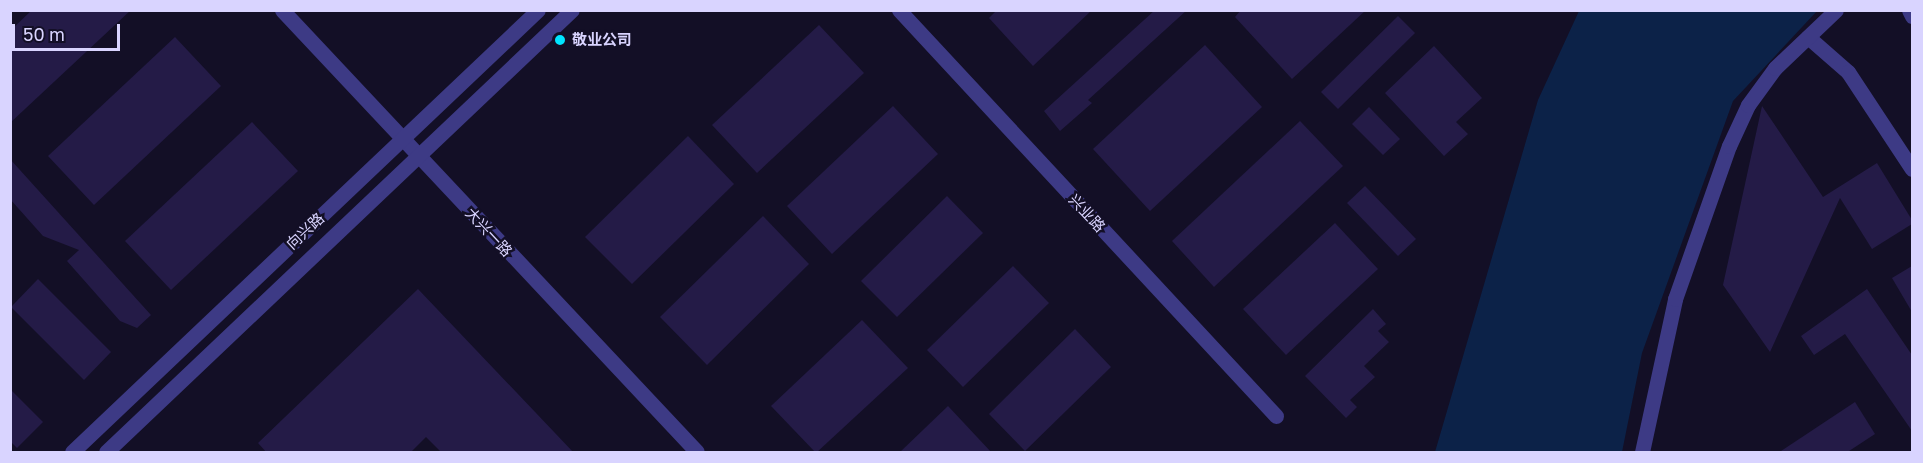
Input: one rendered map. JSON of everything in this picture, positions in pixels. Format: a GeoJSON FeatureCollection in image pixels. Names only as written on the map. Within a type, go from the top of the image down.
{"type":"FeatureCollection","features":[{"type":"Feature","properties":{"kind":"street","name":"大兴一路"},"geometry":{"type":"LineString","coordinates":[[282,10],[697,453]]}},
{"type":"Feature","properties":{"kind":"street","name":"向兴路"},"geometry":{"type":"LineString","coordinates":[[72,453],[538,10]]}},
{"type":"Feature","properties":{"kind":"street","name":"向兴路"},"geometry":{"type":"LineString","coordinates":[[106,453],[572,10]]}},
{"type":"Feature","properties":{"kind":"street","name":"兴业路"},"geometry":{"type":"LineString","coordinates":[[899,10],[1276,416]]}},
{"type":"Feature","properties":{"kind":"street"},"geometry":{"type":"LineString","coordinates":[[1642,453],[1657,372],[1675,299],[1729,146],[1748,105],[1768,77],[1836,10]]}},
{"type":"Feature","properties":{"kind":"street"},"geometry":{"type":"LineString","coordinates":[[1910,10],[1912,16]]}},
{"type":"Feature","properties":{"kind":"street"},"geometry":{"type":"LineString","coordinates":[[1808,37],[1848,72],[1912,169]]}},
{"type":"Feature","properties":{"kind":"water"},"geometry":{"type":"Polygon","coordinates":[[[1579,11],[1817,11],[1733,101],[1642,353],[1622,452],[1435,452],[1538,100],[1579,11]]]}},
{"type":"Feature","properties":{"kind":"building"},"geometry":{"type":"Polygon","coordinates":[[[32,10],[131,10],[10,123],[10,31],[32,10]]]}},
{"type":"Feature","properties":{"kind":"building"},"geometry":{"type":"Polygon","coordinates":[[[997,10],[1092,10],[1033,66],[989,18],[997,10]]]}},
{"type":"Feature","properties":{"kind":"building"},"geometry":{"type":"Polygon","coordinates":[[[1155,10],[1187,10],[1088,100],[1092,103],[1060,131],[1044,111],[1155,10]]]}},
{"type":"Feature","properties":{"kind":"building"},"geometry":{"type":"Polygon","coordinates":[[[1241,10],[1366,10],[1292,79],[1235,17],[1241,10]]]}},
{"type":"Feature","properties":{"kind":"building"},"geometry":{"type":"Polygon","coordinates":[[[1398,16],[1415,33],[1338,109],[1321,92],[1398,16]]]}},
{"type":"Feature","properties":{"kind":"building"},"geometry":{"type":"Polygon","coordinates":[[[819,25],[864,73],[757,173],[712,125],[819,25]]]}},
{"type":"Feature","properties":{"kind":"building"},"geometry":{"type":"Polygon","coordinates":[[[175,37],[221,86],[94,205],[48,156],[175,37]]]}},
{"type":"Feature","properties":{"kind":"building"},"geometry":{"type":"Polygon","coordinates":[[[1205,45],[1262,107],[1150,211],[1093,149],[1205,45]]]}},
{"type":"Feature","properties":{"kind":"building"},"geometry":{"type":"Polygon","coordinates":[[[1434,46],[1482,98],[1456,122],[1468,134],[1444,156],[1385,93],[1434,46]]]}},
{"type":"Feature","properties":{"kind":"building"},"geometry":{"type":"Polygon","coordinates":[[[893,106],[938,154],[832,254],[787,206],[893,106]]]}},
{"type":"Feature","properties":{"kind":"building"},"geometry":{"type":"Polygon","coordinates":[[[1762,106],[1823,197],[1877,163],[1912,220],[1912,224],[1872,249],[1840,198],[1770,352],[1723,285],[1762,106]]]}},
{"type":"Feature","properties":{"kind":"building"},"geometry":{"type":"Polygon","coordinates":[[[1369,107],[1400,139],[1383,155],[1352,124],[1369,107]]]}},
{"type":"Feature","properties":{"kind":"building"},"geometry":{"type":"Polygon","coordinates":[[[1300,121],[1343,166],[1214,287],[1172,241],[1300,121]]]}},
{"type":"Feature","properties":{"kind":"building"},"geometry":{"type":"Polygon","coordinates":[[[252,122],[298,171],[171,290],[125,241],[252,122]]]}},
{"type":"Feature","properties":{"kind":"building"},"geometry":{"type":"Polygon","coordinates":[[[688,136],[734,184],[632,284],[585,237],[688,136]]]}},
{"type":"Feature","properties":{"kind":"building"},"geometry":{"type":"Polygon","coordinates":[[[10,159],[151,315],[137,328],[120,321],[67,261],[79,250],[43,236],[10,199],[10,159]]]}},
{"type":"Feature","properties":{"kind":"building"},"geometry":{"type":"Polygon","coordinates":[[[1365,186],[1416,239],[1398,256],[1347,203],[1365,186]]]}},
{"type":"Feature","properties":{"kind":"building"},"geometry":{"type":"Polygon","coordinates":[[[947,196],[983,233],[897,317],[861,281],[947,196]]]}},
{"type":"Feature","properties":{"kind":"building"},"geometry":{"type":"Polygon","coordinates":[[[763,216],[809,264],[707,365],[660,317],[763,216]]]}},
{"type":"Feature","properties":{"kind":"building"},"geometry":{"type":"Polygon","coordinates":[[[1335,223],[1378,269],[1286,355],[1243,309],[1335,223]]]}},
{"type":"Feature","properties":{"kind":"building"},"geometry":{"type":"Polygon","coordinates":[[[1013,266],[1049,303],[963,387],[927,350],[1013,266]]]}},
{"type":"Feature","properties":{"kind":"building"},"geometry":{"type":"Polygon","coordinates":[[[1912,266],[1912,312],[1892,278],[1912,266]]]}},
{"type":"Feature","properties":{"kind":"building"},"geometry":{"type":"Polygon","coordinates":[[[38,279],[111,352],[84,380],[11,307],[38,279]]]}},
{"type":"Feature","properties":{"kind":"building"},"geometry":{"type":"Polygon","coordinates":[[[418,289],[574,453],[442,453],[426,437],[410,453],[267,453],[258,443],[418,289]]]}},
{"type":"Feature","properties":{"kind":"building"},"geometry":{"type":"Polygon","coordinates":[[[1867,289],[1912,355],[1912,431],[1845,334],[1814,355],[1801,336],[1867,289]]]}},
{"type":"Feature","properties":{"kind":"building"},"geometry":{"type":"Polygon","coordinates":[[[1373,309],[1386,324],[1378,331],[1389,342],[1364,366],[1375,377],[1350,400],[1357,407],[1346,418],[1305,376],[1373,309]]]}},
{"type":"Feature","properties":{"kind":"building"},"geometry":{"type":"Polygon","coordinates":[[[862,320],[908,368],[816,453],[771,406],[862,320]]]}},
{"type":"Feature","properties":{"kind":"building"},"geometry":{"type":"Polygon","coordinates":[[[1075,329],[1111,367],[1025,451],[989,414],[1075,329]]]}},
{"type":"Feature","properties":{"kind":"building"},"geometry":{"type":"Polygon","coordinates":[[[10,389],[43,422],[17,448],[10,441],[10,389]]]}},
{"type":"Feature","properties":{"kind":"building"},"geometry":{"type":"Polygon","coordinates":[[[1855,402],[1875,434],[1846,453],[1778,453],[1855,402]]]}},
{"type":"Feature","properties":{"kind":"building"},"geometry":{"type":"Polygon","coordinates":[[[948,406],[992,453],[899,453],[948,406]]]}},
{"type":"Feature","properties":{"kind":"place","name":"敬业公司"},"geometry":{"type":"Point","coordinates":[560,40]}}]}
